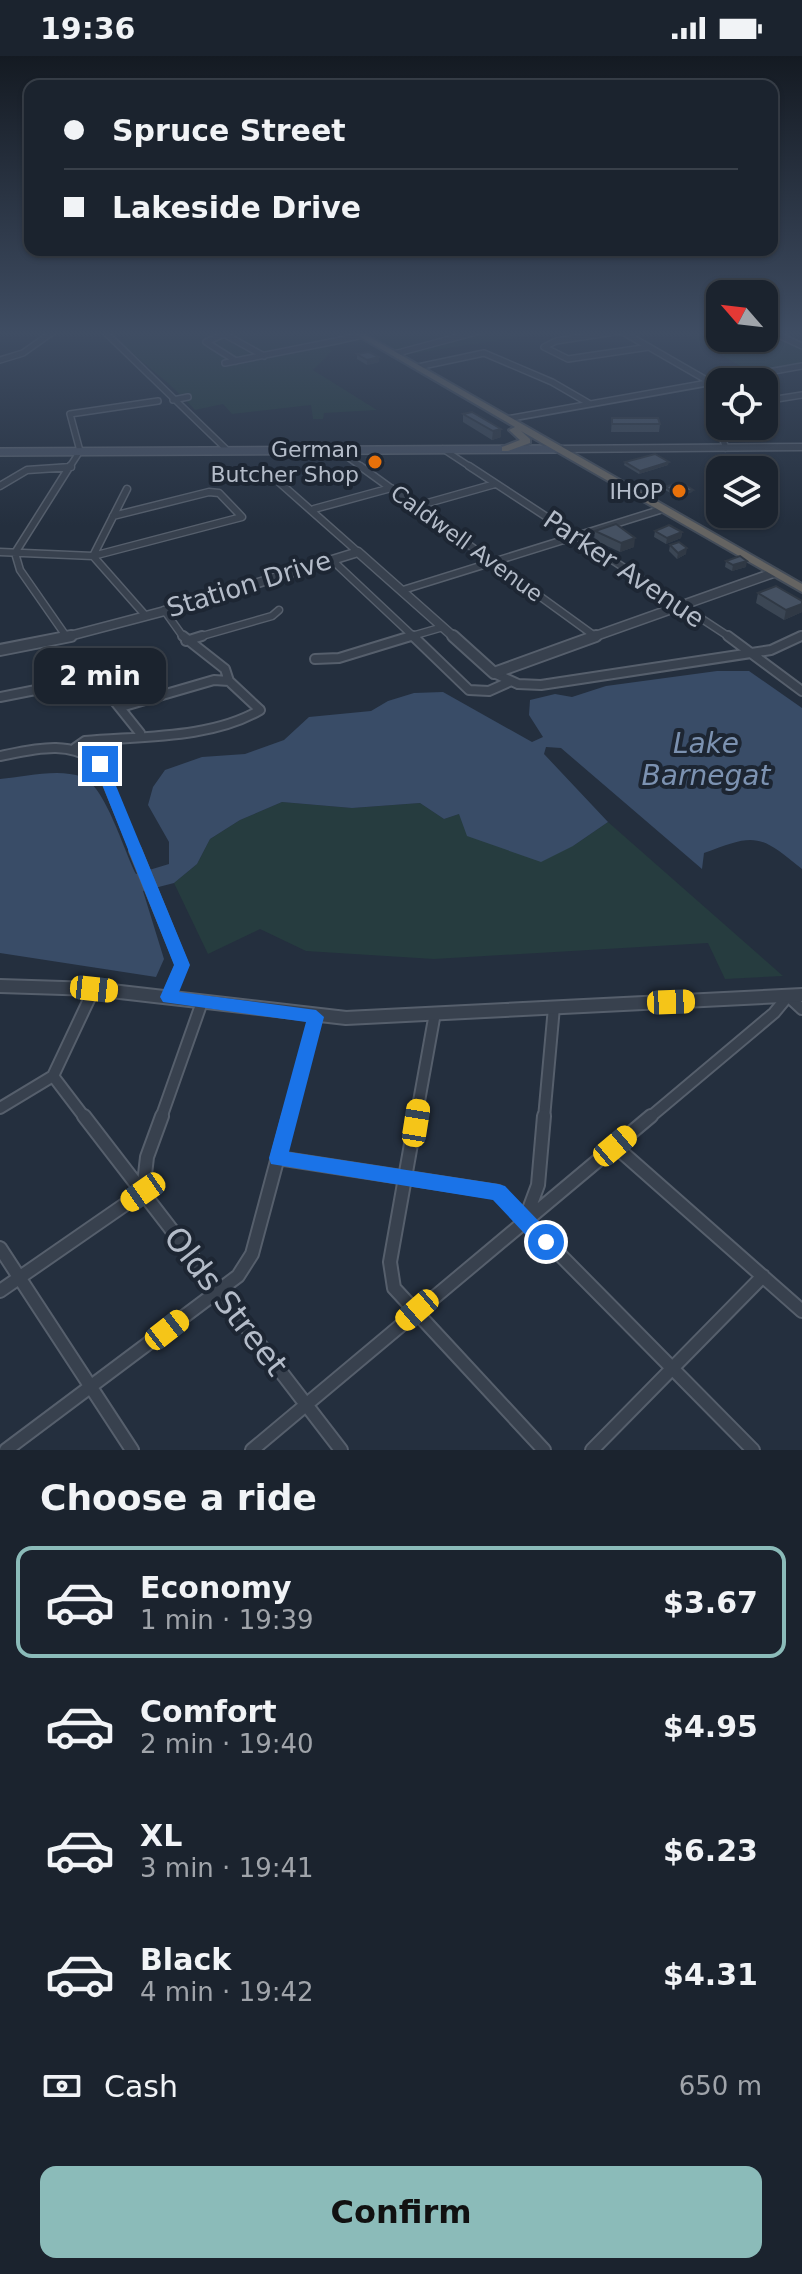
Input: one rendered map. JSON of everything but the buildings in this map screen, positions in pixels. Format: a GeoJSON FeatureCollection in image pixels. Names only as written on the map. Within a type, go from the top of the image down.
{"type":"FeatureCollection","features":[{"type":"Feature","properties":{"kind":"highway"},"geometry":{"type":"LineString","coordinates":[[467,396],[802,589]]}},
{"type":"Feature","properties":{"kind":"highway"},"geometry":{"type":"LineString","coordinates":[[505,449],[527,441],[509,427],[510,421]]}},
{"type":"Feature","properties":{"kind":"main road"},"geometry":{"type":"LineString","coordinates":[[0,452],[559,449]]}},
{"type":"Feature","properties":{"kind":"street"},"geometry":{"type":"LineString","coordinates":[[169,396],[227,450]]}},
{"type":"Feature","properties":{"kind":"street"},"geometry":{"type":"LineString","coordinates":[[574,396],[590,404]]}},
{"type":"Feature","properties":{"kind":"street"},"geometry":{"type":"LineString","coordinates":[[510,421],[631,396]]}},
{"type":"Feature","properties":{"kind":"street"},"geometry":{"type":"LineString","coordinates":[[173,400],[188,397]]}},
{"type":"Feature","properties":{"kind":"street"},"geometry":{"type":"LineString","coordinates":[[66,636],[20,570],[15,553],[80,451],[70,414],[158,401]]}},
{"type":"Feature","properties":{"kind":"street"},"geometry":{"type":"LineString","coordinates":[[723,440],[726,448]]}},
{"type":"Feature","properties":{"kind":"street"},"geometry":{"type":"LineString","coordinates":[[559,449],[802,447]]}},
{"type":"Feature","properties":{"kind":"street","name":"Parker Avenue"},"geometry":{"type":"LineString","coordinates":[[443,449],[753,653],[802,691]]}},
{"type":"Feature","properties":{"kind":"street","name":"Caldwell Avenue"},"geometry":{"type":"LineString","coordinates":[[338,450],[596,637]]}},
{"type":"Feature","properties":{"kind":"street"},"geometry":{"type":"LineString","coordinates":[[0,486],[27,470],[71,467]]}},
{"type":"Feature","properties":{"kind":"street"},"geometry":{"type":"LineString","coordinates":[[280,483],[314,509],[358,552]]}},
{"type":"Feature","properties":{"kind":"street"},"geometry":{"type":"LineString","coordinates":[[417,506],[495,484]]}},
{"type":"Feature","properties":{"kind":"street"},"geometry":{"type":"LineString","coordinates":[[314,509],[391,488]]}},
{"type":"Feature","properties":{"kind":"street"},"geometry":{"type":"LineString","coordinates":[[93,556],[127,489]]}},
{"type":"Feature","properties":{"kind":"street"},"geometry":{"type":"LineString","coordinates":[[0,552],[93,556],[242,517],[219,493],[209,492],[113,516]]}},
{"type":"Feature","properties":{"kind":"street"},"geometry":{"type":"LineString","coordinates":[[403,590],[663,509]]}},
{"type":"Feature","properties":{"kind":"street","name":"Station Drive"},"geometry":{"type":"LineString","coordinates":[[0,650],[164,610],[358,552],[494,673]]}},
{"type":"Feature","properties":{"kind":"street"},"geometry":{"type":"LineString","coordinates":[[93,556],[145,615]]}},
{"type":"Feature","properties":{"kind":"street"},"geometry":{"type":"LineString","coordinates":[[332,560],[469,690],[489,691],[509,682]]}},
{"type":"Feature","properties":{"kind":"street"},"geometry":{"type":"LineString","coordinates":[[494,673],[773,573]]}},
{"type":"Feature","properties":{"kind":"street"},"geometry":{"type":"LineString","coordinates":[[75,748],[85,741],[140,733],[157,736],[253,717],[260,710],[229,681],[225,669],[186,641],[164,610]]}},
{"type":"Feature","properties":{"kind":"street"},"geometry":{"type":"LineString","coordinates":[[186,641],[272,616],[279,610]]}},
{"type":"Feature","properties":{"kind":"street"},"geometry":{"type":"LineString","coordinates":[[315,659],[339,658],[443,627]]}},
{"type":"Feature","properties":{"kind":"street"},"geometry":{"type":"LineString","coordinates":[[494,673],[509,682],[541,685],[771,650],[802,636]]}},
{"type":"Feature","properties":{"kind":"street"},"geometry":{"type":"LineString","coordinates":[[0,697],[58,688],[96,678],[140,733]]}},
{"type":"Feature","properties":{"kind":"street"},"geometry":{"type":"LineString","coordinates":[[121,707],[214,680],[229,681]]}},
{"type":"Feature","properties":{"kind":"street"},"geometry":{"type":"LineString","coordinates":[[0,756],[40,748],[75,748],[100,764],[182,965],[168,997]]}},
{"type":"Feature","properties":{"kind":"street"},"geometry":{"type":"LineString","coordinates":[[0,986],[94,989],[316,1017],[795,996]]}},
{"type":"Feature","properties":{"kind":"street"},"geometry":{"type":"LineString","coordinates":[[0,1108],[53,1076],[94,989]]}},
{"type":"Feature","properties":{"kind":"street"},"geometry":{"type":"LineString","coordinates":[[795,996],[802,1009]]}},
{"type":"Feature","properties":{"kind":"street"},"geometry":{"type":"LineString","coordinates":[[252,1450],[795,996]]}},
{"type":"Feature","properties":{"kind":"street"},"geometry":{"type":"LineString","coordinates":[[0,1291],[143,1192],[147,1157],[202,1002]]}},
{"type":"Feature","properties":{"kind":"street"},"geometry":{"type":"LineString","coordinates":[[525,1221],[538,1185],[554,1007]]}},
{"type":"Feature","properties":{"kind":"street"},"geometry":{"type":"LineString","coordinates":[[435,1013],[390,1262],[394,1288],[544,1450]]}},
{"type":"Feature","properties":{"kind":"street"},"geometry":{"type":"LineString","coordinates":[[6,1450],[238,1276],[252,1254],[316,1017]]}},
{"type":"Feature","properties":{"kind":"street","name":"Olds Street"},"geometry":{"type":"LineString","coordinates":[[53,1076],[341,1450]]}},
{"type":"Feature","properties":{"kind":"street"},"geometry":{"type":"LineString","coordinates":[[615,1146],[802,1311]]}},
{"type":"Feature","properties":{"kind":"street"},"geometry":{"type":"LineString","coordinates":[[278,1158],[498,1192],[753,1450]]}},
{"type":"Feature","properties":{"kind":"street"},"geometry":{"type":"LineString","coordinates":[[0,1248],[132,1450]]}},
{"type":"Feature","properties":{"kind":"street"},"geometry":{"type":"LineString","coordinates":[[592,1450],[763,1276]]}},
{"type":"Feature","properties":{"kind":"green space"},"geometry":{"type":"Polygon","coordinates":[[[181,396],[355,396],[377,410],[324,413],[323,419],[313,419],[311,405],[232,414],[223,404],[195,410],[181,396]]]}},
{"type":"Feature","properties":{"kind":"green space"},"geometry":{"type":"Polygon","coordinates":[[[282,802],[352,808],[420,803],[444,819],[459,814],[573,846],[608,822],[783,976],[725,979],[708,943],[434,959],[306,951],[260,929],[208,954],[174,883],[197,864],[210,839],[240,820],[282,802]]]}},
{"type":"Feature","properties":{"kind":"water","name":"Lake Barnegat"},"geometry":{"type":"Polygon","coordinates":[[[717,671],[749,671],[802,708],[802,869],[766,843],[747,840],[704,853],[702,869],[561,748],[546,747],[544,754],[608,822],[573,846],[541,862],[467,836],[459,814],[444,819],[420,803],[352,808],[282,802],[240,820],[210,839],[197,864],[174,883],[143,891],[164,959],[156,977],[0,953],[0,779],[63,773],[82,777],[106,805],[136,874],[169,864],[169,842],[148,805],[153,787],[165,770],[202,757],[245,754],[284,740],[309,717],[371,711],[388,701],[414,693],[443,692],[532,742],[543,737],[529,715],[530,700],[555,694],[572,697],[606,686],[717,671]]]}},
{"type":"Feature","properties":{"kind":"place","name":"German Butcher Shop"},"geometry":{"type":"Point","coordinates":[375,462]}},
{"type":"Feature","properties":{"kind":"place","name":"IHOP"},"geometry":{"type":"Point","coordinates":[679,491]}},
{"type":"Feature","properties":{"kind":"route"},"geometry":{"type":"LineString","coordinates":[[100,764],[182,965],[168,997],[316,1017],[278,1158],[498,1192],[546,1242]]}}]}
